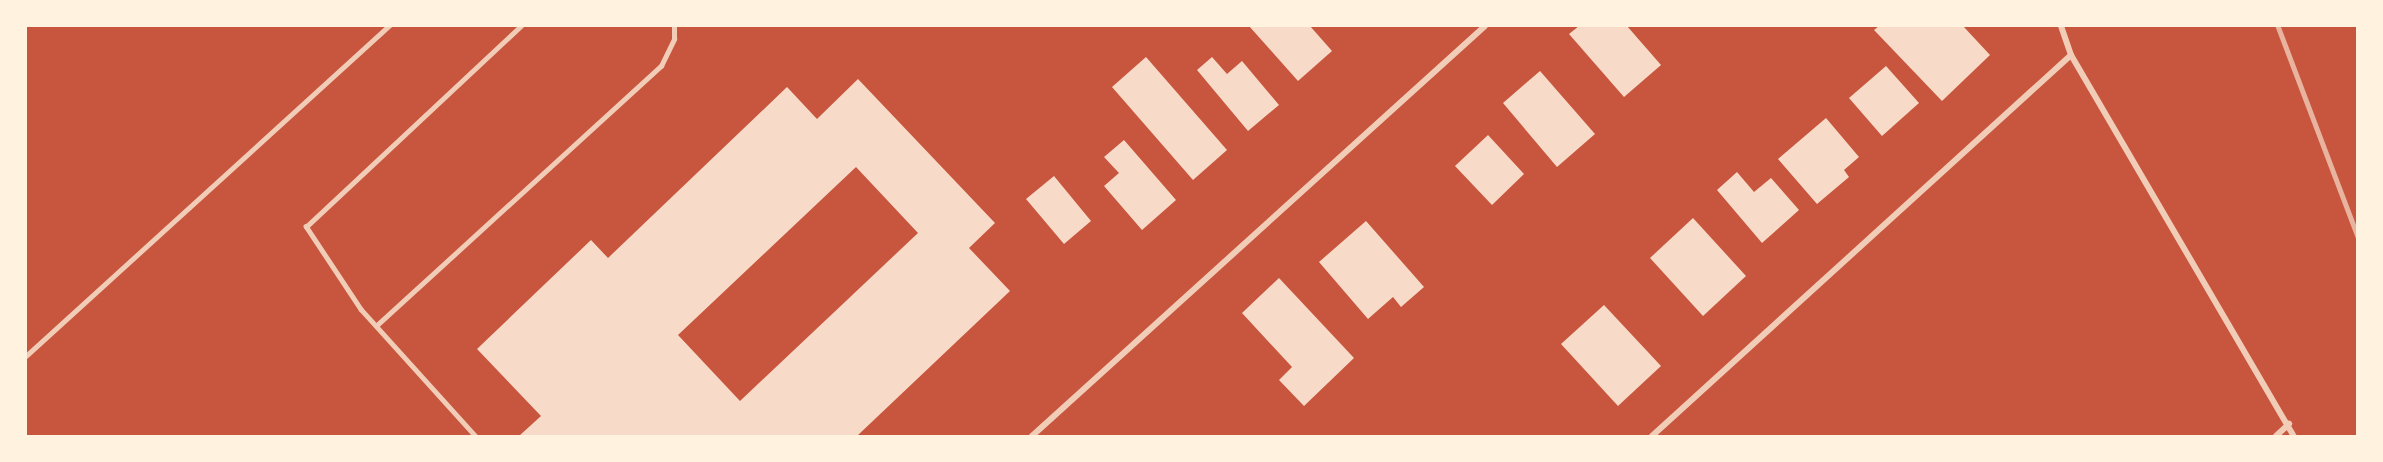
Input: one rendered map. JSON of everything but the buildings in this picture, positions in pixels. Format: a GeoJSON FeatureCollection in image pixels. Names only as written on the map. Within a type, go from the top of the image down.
{"type":"FeatureCollection","features":[{"type":"Feature","properties":{"kind":"street"},"geometry":{"type":"LineString","coordinates":[[1032,436],[1485,26]]}},
{"type":"Feature","properties":{"kind":"street"},"geometry":{"type":"LineString","coordinates":[[2061,26],[2071,55],[2294,436]]}},
{"type":"Feature","properties":{"kind":"street"},"geometry":{"type":"LineString","coordinates":[[1652,436],[2071,55]]}},
{"type":"Feature","properties":{"kind":"street"},"geometry":{"type":"LineString","coordinates":[[2276,436],[2289,424]]}},
{"type":"Feature","properties":{"kind":"lane"},"geometry":{"type":"LineString","coordinates":[[26,356],[389,26]]}},
{"type":"Feature","properties":{"kind":"lane"},"geometry":{"type":"LineString","coordinates":[[476,436],[376,326],[306,227],[521,26]]}},
{"type":"Feature","properties":{"kind":"lane"},"geometry":{"type":"LineString","coordinates":[[376,326],[661,66],[674,39],[674,26]]}},
{"type":"Feature","properties":{"kind":"railway"},"geometry":{"type":"LineString","coordinates":[[2278,26],[2358,237]]}}]}
